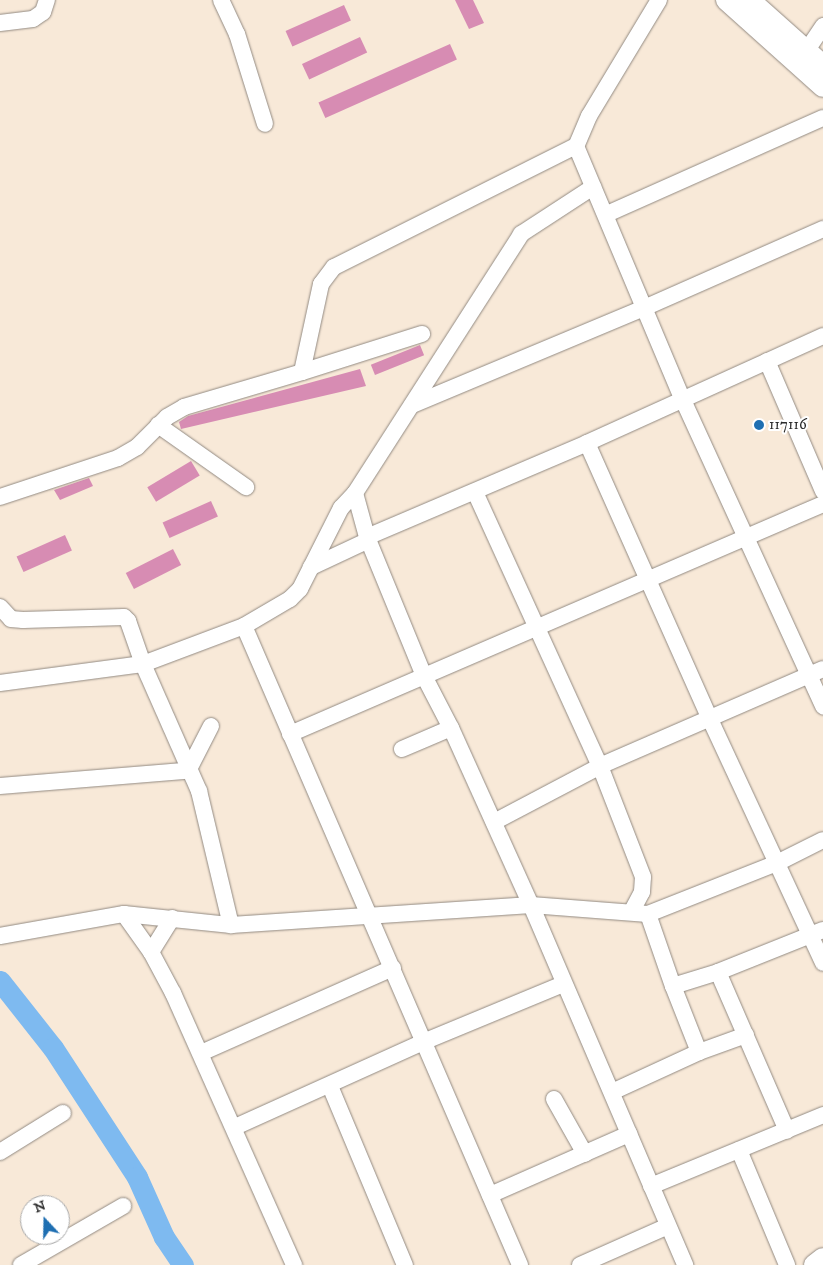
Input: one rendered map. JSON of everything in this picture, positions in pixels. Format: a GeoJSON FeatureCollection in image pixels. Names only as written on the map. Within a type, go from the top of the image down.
{"type":"FeatureCollection","features":[{"type":"Feature","properties":{"kind":"main road"},"geometry":{"type":"LineString","coordinates":[[726,0],[823,87]]}},
{"type":"Feature","properties":{"kind":"main road"},"geometry":{"type":"LineString","coordinates":[[750,0],[823,65]]}},
{"type":"Feature","properties":{"kind":"main road"},"geometry":{"type":"LineString","coordinates":[[814,1265],[823,1258]]}},
{"type":"Feature","properties":{"kind":"street"},"geometry":{"type":"LineString","coordinates":[[0,23],[33,19],[43,12],[48,0]]}},
{"type":"Feature","properties":{"kind":"street"},"geometry":{"type":"LineString","coordinates":[[221,0],[237,34],[265,124]]}},
{"type":"Feature","properties":{"kind":"street"},"geometry":{"type":"LineString","coordinates":[[302,372],[321,284],[334,267],[576,146],[588,116],[659,0]]}},
{"type":"Feature","properties":{"kind":"street"},"geometry":{"type":"LineString","coordinates":[[807,50],[823,26]]}},
{"type":"Feature","properties":{"kind":"street"},"geometry":{"type":"LineString","coordinates":[[607,214],[823,118]]}},
{"type":"Feature","properties":{"kind":"street"},"geometry":{"type":"LineString","coordinates":[[576,146],[593,187],[607,214],[683,400],[744,537],[816,672],[823,706]]}},
{"type":"Feature","properties":{"kind":"street"},"geometry":{"type":"LineString","coordinates":[[0,683],[143,664],[244,626],[290,599],[311,568],[341,508],[355,493],[521,234],[593,187]]}},
{"type":"Feature","properties":{"kind":"street"},"geometry":{"type":"LineString","coordinates":[[412,405],[644,308],[823,229]]}},
{"type":"Feature","properties":{"kind":"street"},"geometry":{"type":"LineString","coordinates":[[0,497],[118,458],[137,447],[158,425],[176,411],[193,403],[302,372],[422,334]]}},
{"type":"Feature","properties":{"kind":"street"},"geometry":{"type":"LineString","coordinates":[[311,568],[368,539],[587,443],[823,336]]}},
{"type":"Feature","properties":{"kind":"street"},"geometry":{"type":"LineString","coordinates":[[767,361],[823,491]]}},
{"type":"Feature","properties":{"kind":"street"},"geometry":{"type":"LineString","coordinates":[[158,425],[246,487]]}},
{"type":"Feature","properties":{"kind":"street"},"geometry":{"type":"LineString","coordinates":[[587,443],[650,581],[708,717],[777,863],[817,932],[823,963]]}},
{"type":"Feature","properties":{"kind":"street"},"geometry":{"type":"LineString","coordinates":[[475,492],[600,766],[643,877],[640,913],[673,986],[699,1052]]}},
{"type":"Feature","properties":{"kind":"street"},"geometry":{"type":"LineString","coordinates":[[355,493],[368,539],[424,676],[451,728],[531,905],[563,984],[612,1092],[685,1265]]}},
{"type":"Feature","properties":{"kind":"street"},"geometry":{"type":"LineString","coordinates":[[290,734],[650,581],[744,537],[823,504]]}},
{"type":"Feature","properties":{"kind":"street"},"geometry":{"type":"LineString","coordinates":[[0,607],[11,619],[23,620],[124,617],[199,791],[231,925]]}},
{"type":"Feature","properties":{"kind":"street"},"geometry":{"type":"LineString","coordinates":[[244,626],[371,914],[423,1042],[520,1265]]}},
{"type":"Feature","properties":{"kind":"street"},"geometry":{"type":"LineString","coordinates":[[494,822],[600,766],[708,717],[718,716],[816,672]]}},
{"type":"Feature","properties":{"kind":"street"},"geometry":{"type":"LineString","coordinates":[[0,786],[170,775],[190,767],[211,726]]}},
{"type":"Feature","properties":{"kind":"street"},"geometry":{"type":"LineString","coordinates":[[402,749],[451,728]]}},
{"type":"Feature","properties":{"kind":"street"},"geometry":{"type":"LineString","coordinates":[[0,936],[124,914],[231,925],[371,914],[531,905],[640,913],[777,863],[823,840]]}},
{"type":"Feature","properties":{"kind":"street"},"geometry":{"type":"LineString","coordinates":[[124,914],[151,952],[201,1053],[294,1265]]}},
{"type":"Feature","properties":{"kind":"street"},"geometry":{"type":"LineString","coordinates":[[151,952],[172,918]]}},
{"type":"Feature","properties":{"kind":"street"},"geometry":{"type":"LineString","coordinates":[[673,986],[718,972],[817,932]]}},
{"type":"Feature","properties":{"kind":"street"},"geometry":{"type":"LineString","coordinates":[[201,1053],[393,968]]}},
{"type":"Feature","properties":{"kind":"street"},"geometry":{"type":"LineString","coordinates":[[718,972],[787,1131]]}},
{"type":"Feature","properties":{"kind":"street"},"geometry":{"type":"LineString","coordinates":[[234,1127],[330,1086],[423,1042],[563,984]]}},
{"type":"Feature","properties":{"kind":"street"},"geometry":{"type":"LineString","coordinates":[[612,1092],[699,1052],[746,1035]]}},
{"type":"Feature","properties":{"kind":"street"},"geometry":{"type":"LineString","coordinates":[[330,1086],[405,1265]]}},
{"type":"Feature","properties":{"kind":"street"},"geometry":{"type":"LineString","coordinates":[[554,1099],[585,1154]]}},
{"type":"Feature","properties":{"kind":"street"},"geometry":{"type":"LineString","coordinates":[[0,1152],[63,1113]]}},
{"type":"Feature","properties":{"kind":"street"},"geometry":{"type":"LineString","coordinates":[[651,1186],[823,1115]]}},
{"type":"Feature","properties":{"kind":"street"},"geometry":{"type":"LineString","coordinates":[[490,1195],[629,1134]]}},
{"type":"Feature","properties":{"kind":"street"},"geometry":{"type":"LineString","coordinates":[[739,1150],[787,1265]]}},
{"type":"Feature","properties":{"kind":"street"},"geometry":{"type":"LineString","coordinates":[[21,1265],[123,1206]]}},
{"type":"Feature","properties":{"kind":"street"},"geometry":{"type":"LineString","coordinates":[[580,1265],[668,1226]]}},
{"type":"Feature","properties":{"kind":"building"},"geometry":{"type":"Polygon","coordinates":[[[455,0],[473,0],[484,23],[469,29],[455,0]]]}},
{"type":"Feature","properties":{"kind":"building"},"geometry":{"type":"Polygon","coordinates":[[[344,5],[351,21],[292,47],[286,31],[344,5]]]}},
{"type":"Feature","properties":{"kind":"building"},"geometry":{"type":"Polygon","coordinates":[[[360,37],[367,52],[309,79],[302,64],[360,37]]]}},
{"type":"Feature","properties":{"kind":"building"},"geometry":{"type":"Polygon","coordinates":[[[450,44],[457,60],[325,118],[318,103],[450,44]]]}},
{"type":"Feature","properties":{"kind":"building"},"geometry":{"type":"Polygon","coordinates":[[[420,345],[424,355],[375,375],[371,365],[420,345]]]}},
{"type":"Feature","properties":{"kind":"building"},"geometry":{"type":"Polygon","coordinates":[[[360,369],[366,386],[181,429],[179,422],[188,416],[360,369]]]}},
{"type":"Feature","properties":{"kind":"building"},"geometry":{"type":"Polygon","coordinates":[[[191,461],[200,476],[156,502],[147,487],[191,461]]]}},
{"type":"Feature","properties":{"kind":"building"},"geometry":{"type":"Polygon","coordinates":[[[89,478],[93,486],[60,500],[54,490],[89,478]]]}},
{"type":"Feature","properties":{"kind":"building"},"geometry":{"type":"Polygon","coordinates":[[[211,501],[218,517],[169,538],[163,523],[211,501]]]}},
{"type":"Feature","properties":{"kind":"building"},"geometry":{"type":"Polygon","coordinates":[[[65,535],[72,551],[23,572],[17,557],[65,535]]]}},
{"type":"Feature","properties":{"kind":"building"},"geometry":{"type":"Polygon","coordinates":[[[173,549],[181,565],[134,589],[126,573],[173,549]]]}},
{"type":"Feature","properties":{"kind":"waterway"},"geometry":{"type":"LineString","coordinates":[[0,981],[53,1048],[137,1177],[164,1237],[183,1265]]}},
{"type":"Feature","properties":{"kind":"place","name":"117116"},"geometry":{"type":"Point","coordinates":[759,425]}}]}
